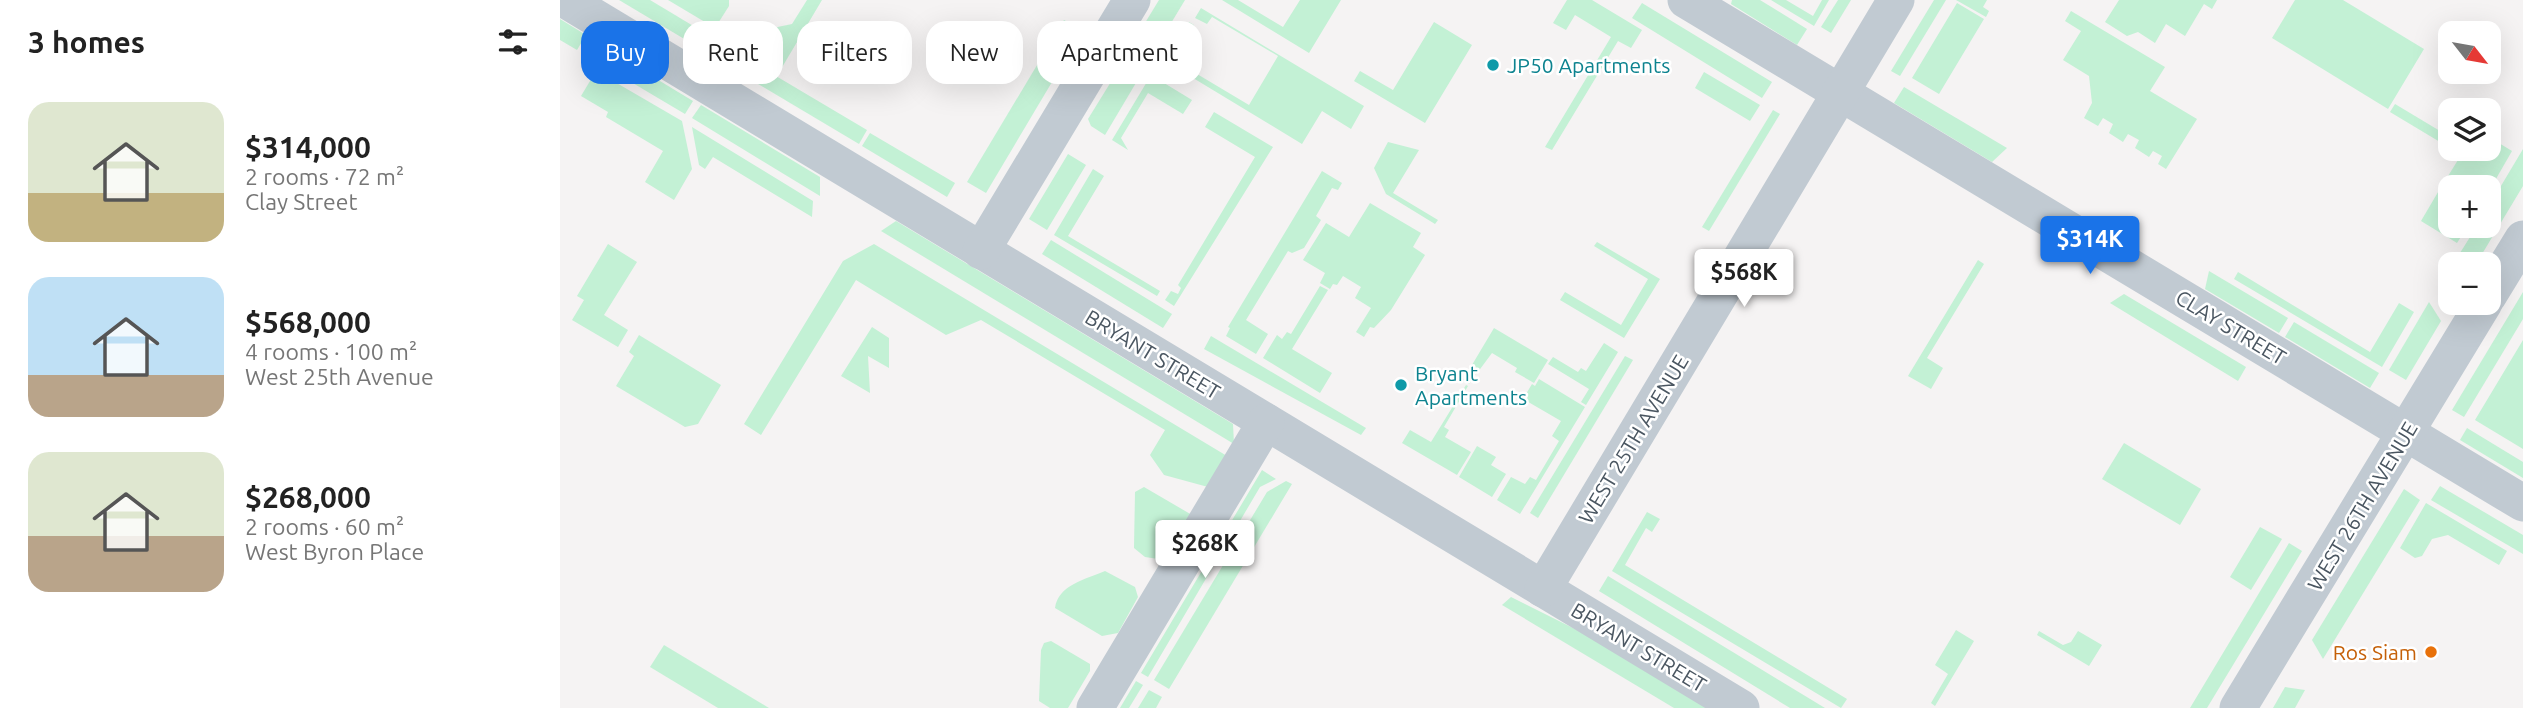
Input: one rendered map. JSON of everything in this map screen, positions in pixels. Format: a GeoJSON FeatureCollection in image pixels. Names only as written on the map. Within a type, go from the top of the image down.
{"type":"FeatureCollection","features":[{"type":"Feature","properties":{"kind":"street","name":"BRYANT STREET"},"geometry":{"type":"LineString","coordinates":[[566,0],[1741,708]]}},
{"type":"Feature","properties":{"kind":"street"},"geometry":{"type":"LineString","coordinates":[[981,251],[1132,0]]}},
{"type":"Feature","properties":{"kind":"street","name":"CLAY STREET"},"geometry":{"type":"LineString","coordinates":[[1686,0],[2523,503]]}},
{"type":"Feature","properties":{"kind":"street","name":"WEST 25TH AVENUE"},"geometry":{"type":"LineString","coordinates":[[1544,589],[1896,0]]}},
{"type":"Feature","properties":{"kind":"street"},"geometry":{"type":"LineString","coordinates":[[2501,275],[2523,239]]}},
{"type":"Feature","properties":{"kind":"street","name":"WEST 26TH AVENUE"},"geometry":{"type":"LineString","coordinates":[[2238,708],[2477,315]]}},
{"type":"Feature","properties":{"kind":"street"},"geometry":{"type":"LineString","coordinates":[[1095,708],[1266,422]]}},
{"type":"Feature","properties":{"kind":"green space"},"geometry":{"type":"Polygon","coordinates":[[[619,0],[650,0],[685,21],[683,38],[669,30],[669,21],[654,21],[619,0]]]}},
{"type":"Feature","properties":{"kind":"green space"},"geometry":{"type":"Polygon","coordinates":[[[668,0],[729,0],[729,6],[719,21],[703,21],[668,0]]]}},
{"type":"Feature","properties":{"kind":"green space"},"geometry":{"type":"Polygon","coordinates":[[[807,0],[822,0],[810,21],[797,21],[797,42],[783,66],[783,26],[792,24],[807,0]]]}},
{"type":"Feature","properties":{"kind":"green space"},"geometry":{"type":"Polygon","coordinates":[[[1159,0],[1185,0],[1172,21],[1146,21],[1159,0]]]}},
{"type":"Feature","properties":{"kind":"green space"},"geometry":{"type":"Polygon","coordinates":[[[1222,0],[1238,0],[1283,27],[1300,0],[1341,0],[1309,53],[1222,0]]]}},
{"type":"Feature","properties":{"kind":"green space"},"geometry":{"type":"Polygon","coordinates":[[[1567,0],[1592,0],[1642,30],[1631,48],[1618,41],[1552,150],[1545,147],[1611,37],[1575,15],[1566,30],[1553,23],[1567,0]]]}},
{"type":"Feature","properties":{"kind":"green space"},"geometry":{"type":"Polygon","coordinates":[[[1732,0],[1760,0],[1807,29],[1797,45],[1731,4],[1732,0]]]}},
{"type":"Feature","properties":{"kind":"green space"},"geometry":{"type":"Polygon","coordinates":[[[1771,0],[1786,0],[1813,16],[1822,0],[1829,0],[1814,26],[1771,0]]]}},
{"type":"Feature","properties":{"kind":"green space"},"geometry":{"type":"Polygon","coordinates":[[[1838,0],[1851,0],[1831,33],[1821,27],[1838,0]]]}},
{"type":"Feature","properties":{"kind":"green space"},"geometry":{"type":"Polygon","coordinates":[[[1934,0],[1946,0],[1900,76],[1891,71],[1934,0]]]}},
{"type":"Feature","properties":{"kind":"green space"},"geometry":{"type":"Polygon","coordinates":[[[1956,0],[1987,0],[1983,7],[1989,11],[1986,17],[1956,0]]]}},
{"type":"Feature","properties":{"kind":"green space"},"geometry":{"type":"Polygon","coordinates":[[[2119,0],[2217,0],[2212,9],[2204,4],[2185,36],[2166,24],[2155,43],[2138,32],[2127,36],[2105,22],[2119,0]]]}},
{"type":"Feature","properties":{"kind":"green space"},"geometry":{"type":"Polygon","coordinates":[[[2295,0],[2343,0],[2424,49],[2388,109],[2272,38],[2295,0]]]}},
{"type":"Feature","properties":{"kind":"green space"},"geometry":{"type":"Polygon","coordinates":[[[1642,3],[1772,82],[1762,98],[1632,18],[1642,3]]]}},
{"type":"Feature","properties":{"kind":"green space"},"geometry":{"type":"Polygon","coordinates":[[[1957,3],[1984,19],[1939,94],[1912,78],[1957,3]]]}},
{"type":"Feature","properties":{"kind":"green space"},"geometry":{"type":"Polygon","coordinates":[[[1201,8],[1364,106],[1351,129],[1322,111],[1302,144],[1202,83],[1202,77],[1249,105],[1278,56],[1212,17],[1207,24],[1195,18],[1201,8]]]}},
{"type":"Feature","properties":{"kind":"green space"},"geometry":{"type":"Polygon","coordinates":[[[2071,11],[2165,67],[2150,91],[2197,119],[2166,169],[2158,164],[2162,156],[2153,151],[2149,157],[2135,148],[2139,140],[2128,134],[2123,142],[2109,133],[2113,124],[2103,118],[2098,126],[2084,118],[2092,103],[2089,76],[2063,60],[2081,31],[2065,21],[2071,11]]]}},
{"type":"Feature","properties":{"kind":"green space"},"geometry":{"type":"Polygon","coordinates":[[[560,19],[581,32],[581,43],[577,50],[560,40],[560,19]]]}},
{"type":"Feature","properties":{"kind":"green space"},"geometry":{"type":"Polygon","coordinates":[[[1434,22],[1472,45],[1425,123],[1354,81],[1360,71],[1393,90],[1434,22]]]}},
{"type":"Feature","properties":{"kind":"green space"},"geometry":{"type":"Polygon","coordinates":[[[1037,65],[1037,84],[1051,84],[986,193],[967,182],[1037,65]]]}},
{"type":"Feature","properties":{"kind":"green space"},"geometry":{"type":"Polygon","coordinates":[[[1704,72],[1760,105],[1750,121],[1695,88],[1704,72]]]}},
{"type":"Feature","properties":{"kind":"green space"},"geometry":{"type":"Polygon","coordinates":[[[783,80],[867,130],[859,144],[758,84],[783,84],[783,80]]]}},
{"type":"Feature","properties":{"kind":"green space"},"geometry":{"type":"Polygon","coordinates":[[[588,84],[618,84],[682,121],[692,169],[674,200],[645,182],[663,151],[606,117],[608,112],[581,96],[588,84]]]}},
{"type":"Feature","properties":{"kind":"green space"},"geometry":{"type":"Polygon","coordinates":[[[634,84],[665,84],[693,101],[685,114],[634,84]]]}},
{"type":"Feature","properties":{"kind":"green space"},"geometry":{"type":"Polygon","coordinates":[[[1110,84],[1135,84],[1105,135],[1091,126],[1088,119],[1110,84]]]}},
{"type":"Feature","properties":{"kind":"green space"},"geometry":{"type":"Polygon","coordinates":[[[1146,84],[1166,84],[1192,100],[1183,114],[1148,93],[1121,138],[1128,150],[1112,140],[1146,84]]]}},
{"type":"Feature","properties":{"kind":"green space"},"geometry":{"type":"Polygon","coordinates":[[[1904,87],[2007,148],[1992,162],[1894,103],[1904,87]]]}},
{"type":"Feature","properties":{"kind":"green space"},"geometry":{"type":"Polygon","coordinates":[[[2395,104],[2438,130],[2438,141],[2390,112],[2395,104]]]}},
{"type":"Feature","properties":{"kind":"green space"},"geometry":{"type":"Polygon","coordinates":[[[701,105],[820,177],[820,196],[692,118],[701,105]]]}},
{"type":"Feature","properties":{"kind":"green space"},"geometry":{"type":"Polygon","coordinates":[[[1773,110],[1780,114],[1709,231],[1702,227],[1773,110]]]}},
{"type":"Feature","properties":{"kind":"green space"},"geometry":{"type":"Polygon","coordinates":[[[1214,112],[1273,147],[1174,306],[1165,300],[1171,291],[1178,294],[1181,288],[1178,285],[1255,157],[1205,127],[1214,112]]]}},
{"type":"Feature","properties":{"kind":"green space"},"geometry":{"type":"Polygon","coordinates":[[[692,127],[813,201],[812,217],[713,157],[705,169],[699,165],[692,127]]]}},
{"type":"Feature","properties":{"kind":"green space"},"geometry":{"type":"Polygon","coordinates":[[[870,133],[955,183],[947,197],[862,146],[870,133]]]}},
{"type":"Feature","properties":{"kind":"green space"},"geometry":{"type":"Polygon","coordinates":[[[1388,142],[1419,150],[1393,193],[1438,220],[1435,224],[1386,194],[1374,168],[1388,142]]]}},
{"type":"Feature","properties":{"kind":"green space"},"geometry":{"type":"Polygon","coordinates":[[[2501,144],[2512,151],[2498,175],[2449,175],[2457,161],[2501,161],[2501,144]]]}},
{"type":"Feature","properties":{"kind":"green space"},"geometry":{"type":"Polygon","coordinates":[[[2523,149],[2523,186],[2501,223],[2501,186],[2523,149]]]}},
{"type":"Feature","properties":{"kind":"green space"},"geometry":{"type":"Polygon","coordinates":[[[1068,154],[1086,165],[1047,230],[1029,219],[1068,154]]]}},
{"type":"Feature","properties":{"kind":"green space"},"geometry":{"type":"Polygon","coordinates":[[[1093,169],[1104,176],[1068,236],[1160,291],[1157,296],[1054,235],[1093,169]]]}},
{"type":"Feature","properties":{"kind":"green space"},"geometry":{"type":"Polygon","coordinates":[[[1322,171],[1342,183],[1338,190],[1332,188],[1316,216],[1321,220],[1304,248],[1292,253],[1288,251],[1246,320],[1268,334],[1256,354],[1226,336],[1230,328],[1228,327],[1322,171]]]}},
{"type":"Feature","properties":{"kind":"green space"},"geometry":{"type":"Polygon","coordinates":[[[2438,192],[2438,231],[2421,221],[2438,192]]]}},
{"type":"Feature","properties":{"kind":"green space"},"geometry":{"type":"Polygon","coordinates":[[[1370,203],[1421,233],[1413,247],[1425,255],[1391,310],[1374,328],[1370,327],[1364,337],[1356,332],[1371,308],[1355,298],[1361,287],[1343,276],[1337,285],[1333,284],[1330,289],[1320,283],[1325,273],[1303,260],[1326,223],[1349,237],[1370,203]]]}},
{"type":"Feature","properties":{"kind":"green space"},"geometry":{"type":"Polygon","coordinates":[[[896,221],[1233,424],[1234,444],[881,231],[896,221]]]}},
{"type":"Feature","properties":{"kind":"green space"},"geometry":{"type":"Polygon","coordinates":[[[2469,238],[2492,238],[2483,252],[2461,252],[2469,238]]]}},
{"type":"Feature","properties":{"kind":"green space"},"geometry":{"type":"Polygon","coordinates":[[[1051,240],[1172,314],[1163,328],[1042,254],[1051,240]]]}},
{"type":"Feature","properties":{"kind":"green space"},"geometry":{"type":"Polygon","coordinates":[[[1597,242],[1660,279],[1624,338],[1560,300],[1565,292],[1621,325],[1648,279],[1594,246],[1597,242]]]}},
{"type":"Feature","properties":{"kind":"green space"},"geometry":{"type":"Polygon","coordinates":[[[608,244],[637,262],[604,315],[628,330],[618,347],[572,320],[584,300],[577,296],[608,244]]]}},
{"type":"Feature","properties":{"kind":"green space"},"geometry":{"type":"Polygon","coordinates":[[[874,244],[1227,456],[1208,487],[1164,475],[1150,455],[1165,430],[981,320],[946,335],[856,280],[761,435],[744,424],[843,261],[874,244]]]}},
{"type":"Feature","properties":{"kind":"green space"},"geometry":{"type":"Polygon","coordinates":[[[1978,260],[1984,264],[1927,358],[1943,368],[1931,389],[1908,376],[1978,260]]]}},
{"type":"Feature","properties":{"kind":"green space"},"geometry":{"type":"Polygon","coordinates":[[[2209,271],[2288,318],[2279,333],[2205,289],[2209,271]]]}},
{"type":"Feature","properties":{"kind":"green space"},"geometry":{"type":"Polygon","coordinates":[[[2238,272],[2370,352],[2399,303],[2414,312],[2382,367],[2234,279],[2238,272]]]}},
{"type":"Feature","properties":{"kind":"green space"},"geometry":{"type":"Polygon","coordinates":[[[1320,286],[1328,290],[1292,349],[1332,373],[1320,393],[1263,358],[1277,335],[1282,339],[1287,332],[1291,334],[1320,286]]]}},
{"type":"Feature","properties":{"kind":"green space"},"geometry":{"type":"Polygon","coordinates":[[[2523,292],[2523,319],[2464,417],[2452,410],[2523,292]]]}},
{"type":"Feature","properties":{"kind":"green space"},"geometry":{"type":"Polygon","coordinates":[[[2124,294],[2246,367],[2238,381],[2110,303],[2124,294]]]}},
{"type":"Feature","properties":{"kind":"green space"},"geometry":{"type":"Polygon","coordinates":[[[2429,302],[2441,321],[2406,380],[2389,370],[2429,302]]]}},
{"type":"Feature","properties":{"kind":"green space"},"geometry":{"type":"Polygon","coordinates":[[[2294,322],[2379,373],[2370,388],[2285,337],[2294,322]]]}},
{"type":"Feature","properties":{"kind":"green space"},"geometry":{"type":"Polygon","coordinates":[[[872,327],[889,338],[889,368],[868,356],[870,393],[841,376],[872,327]]]}},
{"type":"Feature","properties":{"kind":"green space"},"geometry":{"type":"Polygon","coordinates":[[[1494,328],[1548,360],[1534,383],[1515,372],[1517,368],[1492,353],[1469,384],[1463,380],[1494,328]]]}},
{"type":"Feature","properties":{"kind":"green space"},"geometry":{"type":"Polygon","coordinates":[[[639,335],[721,385],[698,424],[685,427],[616,386],[634,356],[629,352],[639,335]]]}},
{"type":"Feature","properties":{"kind":"green space"},"geometry":{"type":"Polygon","coordinates":[[[1211,336],[1366,428],[1361,435],[1204,349],[1211,336]]]}},
{"type":"Feature","properties":{"kind":"green space"},"geometry":{"type":"Polygon","coordinates":[[[2523,340],[2523,449],[2475,420],[2523,340]]]}},
{"type":"Feature","properties":{"kind":"green space"},"geometry":{"type":"Polygon","coordinates":[[[1604,343],[1618,352],[1586,405],[1581,402],[1589,389],[1548,364],[1553,357],[1578,372],[1581,368],[1586,371],[1604,343]]]}},
{"type":"Feature","properties":{"kind":"green space"},"geometry":{"type":"Polygon","coordinates":[[[1625,356],[1633,360],[1538,518],[1530,513],[1625,356]]]}},
{"type":"Feature","properties":{"kind":"green space"},"geometry":{"type":"Polygon","coordinates":[[[1539,379],[1585,407],[1520,514],[1497,500],[1511,477],[1525,484],[1530,477],[1536,480],[1559,441],[1552,436],[1561,421],[1523,399],[1532,384],[1535,386],[1539,379]]]}},
{"type":"Feature","properties":{"kind":"green space"},"geometry":{"type":"Polygon","coordinates":[[[1466,385],[1468,386],[1444,427],[1449,430],[1445,437],[1471,452],[1457,475],[1402,443],[1410,430],[1431,442],[1466,385]]]}},
{"type":"Feature","properties":{"kind":"green space"},"geometry":{"type":"Polygon","coordinates":[[[2467,428],[2523,462],[2523,478],[2460,440],[2467,428]]]}},
{"type":"Feature","properties":{"kind":"green space"},"geometry":{"type":"Polygon","coordinates":[[[2124,443],[2201,489],[2180,525],[2102,479],[2124,443]]]}},
{"type":"Feature","properties":{"kind":"green space"},"geometry":{"type":"Polygon","coordinates":[[[1477,446],[1496,457],[1491,465],[1506,474],[1492,497],[1459,477],[1477,446]]]}},
{"type":"Feature","properties":{"kind":"green space"},"geometry":{"type":"Polygon","coordinates":[[[1262,470],[1276,479],[1260,487],[1148,677],[1141,673],[1262,470]]]}},
{"type":"Feature","properties":{"kind":"green space"},"geometry":{"type":"Polygon","coordinates":[[[1286,481],[1292,484],[1169,689],[1154,680],[1267,492],[1286,481]]]}},
{"type":"Feature","properties":{"kind":"green space"},"geometry":{"type":"Polygon","coordinates":[[[2440,486],[2523,535],[2523,554],[2431,500],[2440,486]]]}},
{"type":"Feature","properties":{"kind":"green space"},"geometry":{"type":"Polygon","coordinates":[[[1144,487],[1192,515],[1165,560],[1145,557],[1134,548],[1135,492],[1144,487]]]}},
{"type":"Feature","properties":{"kind":"green space"},"geometry":{"type":"Polygon","coordinates":[[[2404,489],[2420,500],[2323,659],[2312,640],[2404,489]]]}},
{"type":"Feature","properties":{"kind":"green space"},"geometry":{"type":"Polygon","coordinates":[[[2426,503],[2507,551],[2499,565],[2448,535],[2432,539],[2422,556],[2415,558],[2400,548],[2426,503]]]}},
{"type":"Feature","properties":{"kind":"green space"},"geometry":{"type":"Polygon","coordinates":[[[1647,512],[1660,519],[1652,532],[1646,528],[1625,565],[1847,699],[1841,708],[1612,571],[1647,512]]]}},
{"type":"Feature","properties":{"kind":"green space"},"geometry":{"type":"Polygon","coordinates":[[[2260,527],[2282,539],[2251,590],[2230,577],[2260,527]]]}},
{"type":"Feature","properties":{"kind":"green space"},"geometry":{"type":"Polygon","coordinates":[[[2289,543],[2302,551],[2207,708],[2190,708],[2289,543]]]}},
{"type":"Feature","properties":{"kind":"green space"},"geometry":{"type":"Polygon","coordinates":[[[1105,571],[1135,587],[1138,597],[1118,633],[1102,636],[1055,608],[1057,600],[1067,588],[1105,571]]]}},
{"type":"Feature","properties":{"kind":"green space"},"geometry":{"type":"Polygon","coordinates":[[[1608,576],[1825,708],[1790,708],[1599,591],[1608,576]]]}},
{"type":"Feature","properties":{"kind":"green space"},"geometry":{"type":"Polygon","coordinates":[[[1511,597],[1585,634],[1708,708],[1674,708],[1502,605],[1511,597]]]}},
{"type":"Feature","properties":{"kind":"green space"},"geometry":{"type":"Polygon","coordinates":[[[1956,630],[1974,641],[1935,706],[1931,703],[1948,674],[1935,665],[1956,630]]]}},
{"type":"Feature","properties":{"kind":"green space"},"geometry":{"type":"Polygon","coordinates":[[[2039,631],[2063,645],[2071,642],[2078,631],[2102,645],[2089,666],[2037,635],[2039,631]]]}},
{"type":"Feature","properties":{"kind":"green space"},"geometry":{"type":"Polygon","coordinates":[[[1051,641],[1090,664],[1090,671],[1068,708],[1050,708],[1039,701],[1041,650],[1044,643],[1051,641]]]}},
{"type":"Feature","properties":{"kind":"green space"},"geometry":{"type":"Polygon","coordinates":[[[664,645],[769,708],[718,708],[650,667],[664,645]]]}},
{"type":"Feature","properties":{"kind":"green space"},"geometry":{"type":"Polygon","coordinates":[[[1136,681],[1143,685],[1129,708],[1120,708],[1136,681]]]}},
{"type":"Feature","properties":{"kind":"green space"},"geometry":{"type":"Polygon","coordinates":[[[2285,687],[2305,690],[2295,708],[2273,708],[2285,687]]]}},
{"type":"Feature","properties":{"kind":"green space"},"geometry":{"type":"Polygon","coordinates":[[[1149,690],[1162,697],[1156,708],[1138,708],[1149,690]]]}},
{"type":"Feature","properties":{"kind":"place","name":"JP50 Apartments"},"geometry":{"type":"Point","coordinates":[1493,65]}},
{"type":"Feature","properties":{"kind":"place","name":"Bryant Apartments"},"geometry":{"type":"Point","coordinates":[1401,385]}},
{"type":"Feature","properties":{"kind":"place","name":"Ros Siam"},"geometry":{"type":"Point","coordinates":[2431,652]}}]}
